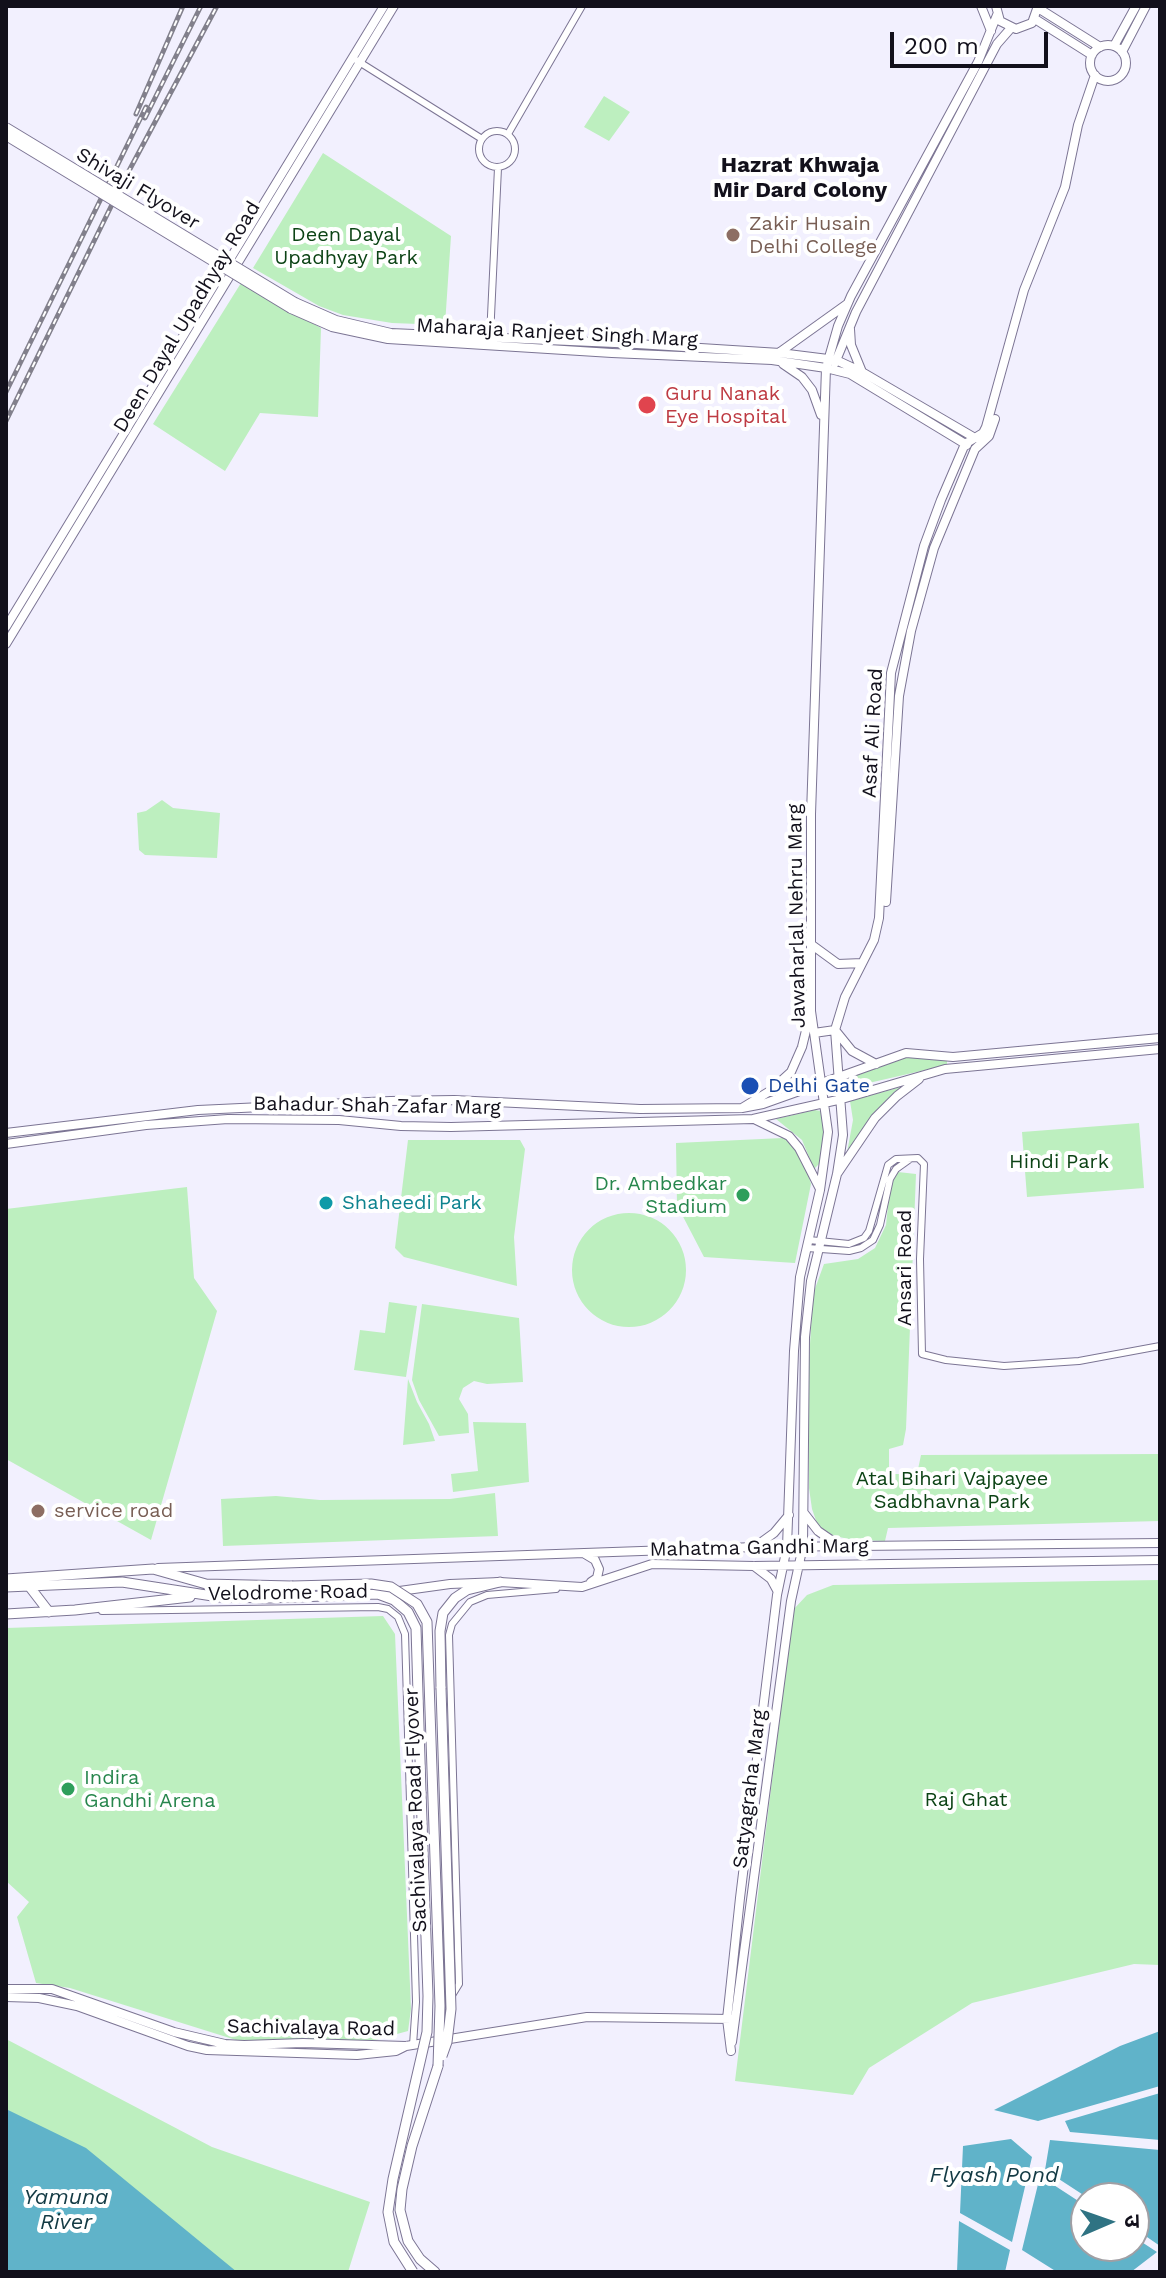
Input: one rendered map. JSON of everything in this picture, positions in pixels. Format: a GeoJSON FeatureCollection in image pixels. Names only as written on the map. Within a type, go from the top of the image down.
{"type":"FeatureCollection","features":[{"type":"Feature","properties":{"kind":"highway","name":"Mahatma Gandhi Marg"},"geometry":{"type":"LineString","coordinates":[[44,1577],[153,1569]]}},
{"type":"Feature","properties":{"kind":"highway","name":"Sachivalaya Road Flyover"},"geometry":{"type":"LineString","coordinates":[[153,1569],[206,1584],[381,1584],[401,1591],[423,1613],[429,1632],[440,2006],[438,2066],[412,2146],[400,2210],[408,2241],[420,2259],[435,2272]]}},
{"type":"Feature","properties":{"kind":"highway"},"geometry":{"type":"LineString","coordinates":[[6,1576],[20,1572],[44,1577]]}},
{"type":"Feature","properties":{"kind":"highway"},"geometry":{"type":"LineString","coordinates":[[6,1576],[25,1584],[49,1612]]}},
{"type":"Feature","properties":{"kind":"highway"},"geometry":{"type":"LineString","coordinates":[[6,1587],[44,1577]]}},
{"type":"Feature","properties":{"kind":"highway","name":"Mahatma Gandhi Marg"},"geometry":{"type":"LineString","coordinates":[[25,1584],[122,1582],[206,1596],[270,1598],[378,1594]]}},
{"type":"Feature","properties":{"kind":"highway"},"geometry":{"type":"LineString","coordinates":[[438,2066],[447,2042],[451,2009],[440,1631],[443,1613],[455,1598],[467,1590],[500,1582]]}},
{"type":"Feature","properties":{"kind":"highway","name":"Sachivalaya Road Flyover"},"geometry":{"type":"LineString","coordinates":[[378,1594],[400,1603],[416,1628],[427,2032],[388,2212],[394,2242],[413,2272]]}},
{"type":"Feature","properties":{"kind":"highway"},"geometry":{"type":"LineString","coordinates":[[6,1614],[206,1596]]}},
{"type":"Feature","properties":{"kind":"main road","name":"Deen Dayal Upadhyay Road"},"geometry":{"type":"LineString","coordinates":[[6,644],[356,60],[384,6]]}},
{"type":"Feature","properties":{"kind":"main road","name":"Deen Dayal Upadhyay Road"},"geometry":{"type":"LineString","coordinates":[[6,627],[356,60],[394,6]]}},
{"type":"Feature","properties":{"kind":"main road"},"geometry":{"type":"LineString","coordinates":[[981,6],[992,32]]}},
{"type":"Feature","properties":{"kind":"main road"},"geometry":{"type":"LineString","coordinates":[[1114,46],[1136,6]]}},
{"type":"Feature","properties":{"kind":"main road"},"geometry":{"type":"LineString","coordinates":[[1122,52],[1146,6]]}},
{"type":"Feature","properties":{"kind":"main road"},"geometry":{"type":"LineString","coordinates":[[996,10],[1002,23],[1011,28],[1024,27],[1035,19],[1038,7],[1100,47],[1114,46],[1122,52],[1126,62],[1120,76],[1110,81],[1097,77],[1090,65],[1092,55],[1100,47]]}},
{"type":"Feature","properties":{"kind":"main road","name":"Jawaharlal Nehru Marg"},"geometry":{"type":"LineString","coordinates":[[800,1564],[803,1546],[805,1337],[828,1132],[811,1011],[811,814],[824,423],[831,364],[847,304],[978,62],[992,32],[996,10]]}},
{"type":"Feature","properties":{"kind":"main road"},"geometry":{"type":"LineString","coordinates":[[1035,19],[1092,55]]}},
{"type":"Feature","properties":{"kind":"main road","name":"Jawaharlal Nehru Marg"},"geometry":{"type":"LineString","coordinates":[[831,364],[997,44],[1011,28]]}},
{"type":"Feature","properties":{"kind":"main road","name":"Asaf Ali Road"},"geometry":{"type":"LineString","coordinates":[[842,1099],[835,1030],[845,997],[874,940],[879,918],[891,673],[924,546],[969,440],[983,433],[986,427],[1024,290],[1065,187],[1078,125],[1097,77]]}},
{"type":"Feature","properties":{"kind":"main road","name":"Asaf Ali Road"},"geometry":{"type":"LineString","coordinates":[[874,940],[882,934],[884,926],[903,669],[934,548],[979,446],[991,430],[1028,292],[1069,188],[1082,126],[1097,77]]}},
{"type":"Feature","properties":{"kind":"main road","name":"Shivaji Flyover"},"geometry":{"type":"LineString","coordinates":[[6,127],[293,306]]}},
{"type":"Feature","properties":{"kind":"main road","name":"Shivaji Flyover"},"geometry":{"type":"LineString","coordinates":[[6,136],[293,306]]}},
{"type":"Feature","properties":{"kind":"main road"},"geometry":{"type":"LineString","coordinates":[[824,423],[819,405],[807,383],[776,356],[847,304]]}},
{"type":"Feature","properties":{"kind":"main road","name":"Maharaja Ranjeet Singh Marg"},"geometry":{"type":"LineString","coordinates":[[293,306],[362,328],[391,333],[776,356],[831,364]]}},
{"type":"Feature","properties":{"kind":"main road","name":"Maharaja Ranjeet Singh Marg"},"geometry":{"type":"LineString","coordinates":[[293,306],[332,327],[388,339],[612,353],[776,356]]}},
{"type":"Feature","properties":{"kind":"main road"},"geometry":{"type":"LineString","coordinates":[[849,325],[851,345],[862,372]]}},
{"type":"Feature","properties":{"kind":"main road"},"geometry":{"type":"LineString","coordinates":[[831,364],[969,440]]}},
{"type":"Feature","properties":{"kind":"main road"},"geometry":{"type":"LineString","coordinates":[[831,364],[862,372],[979,446]]}},
{"type":"Feature","properties":{"kind":"main road"},"geometry":{"type":"LineString","coordinates":[[812,945],[838,964],[862,963]]}},
{"type":"Feature","properties":{"kind":"main road"},"geometry":{"type":"LineString","coordinates":[[742,1108],[770,1091],[791,1072],[802,1047],[811,1011]]}},
{"type":"Feature","properties":{"kind":"main road"},"geometry":{"type":"LineString","coordinates":[[814,1033],[835,1030],[852,1051],[876,1064]]}},
{"type":"Feature","properties":{"kind":"main road","name":"Bahadur Shah Zafar Marg"},"geometry":{"type":"LineString","coordinates":[[6,1133],[198,1110],[390,1101],[454,1100],[640,1109],[742,1108],[839,1079],[911,1052],[953,1057],[1160,1038]]}},
{"type":"Feature","properties":{"kind":"main road","name":"Bahadur Shah Zafar Marg"},"geometry":{"type":"LineString","coordinates":[[6,1144],[146,1125],[228,1119],[342,1120],[451,1127],[753,1119],[963,1066],[1160,1049]]}},
{"type":"Feature","properties":{"kind":"main road"},"geometry":{"type":"LineString","coordinates":[[837,1174],[875,1118],[923,1076]]}},
{"type":"Feature","properties":{"kind":"main road","name":"Jawaharlal Nehru Marg"},"geometry":{"type":"LineString","coordinates":[[784,1565],[800,1277],[837,1174],[843,1135],[842,1099]]}},
{"type":"Feature","properties":{"kind":"main road"},"geometry":{"type":"LineString","coordinates":[[753,1119],[789,1136],[799,1148],[820,1190]]}},
{"type":"Feature","properties":{"kind":"main road"},"geometry":{"type":"LineString","coordinates":[[803,1512],[818,1531],[839,1546]]}},
{"type":"Feature","properties":{"kind":"main road"},"geometry":{"type":"LineString","coordinates":[[755,1547],[774,1533],[789,1514]]}},
{"type":"Feature","properties":{"kind":"main road","name":"Mahatma Gandhi Marg"},"geometry":{"type":"LineString","coordinates":[[153,1569],[755,1547],[1160,1543]]}},
{"type":"Feature","properties":{"kind":"main road"},"geometry":{"type":"LineString","coordinates":[[582,1587],[599,1574],[595,1560],[584,1554]]}},
{"type":"Feature","properties":{"kind":"main road","name":"Mahatma Gandhi Marg"},"geometry":{"type":"LineString","coordinates":[[378,1594],[450,1584],[500,1582],[582,1587],[652,1564],[754,1566],[1160,1560]]}},
{"type":"Feature","properties":{"kind":"main road","name":"Satyagraha Marg"},"geometry":{"type":"LineString","coordinates":[[784,1565],[777,1595],[727,2019],[731,2051],[791,1601],[800,1564]]}},
{"type":"Feature","properties":{"kind":"main road"},"geometry":{"type":"LineString","coordinates":[[754,1566],[771,1579],[777,1595]]}},
{"type":"Feature","properties":{"kind":"main road","name":"Sachivalaya Road"},"geometry":{"type":"LineString","coordinates":[[6,1989],[17,1993],[46,1994],[225,2044],[293,2048],[410,2046],[587,2017],[737,2020]]}},
{"type":"Feature","properties":{"kind":"main road","name":"Sachivalaya Road"},"geometry":{"type":"LineString","coordinates":[[6,1997],[17,1993]]}},
{"type":"Feature","properties":{"kind":"street"},"geometry":{"type":"LineString","coordinates":[[508,134],[582,6]]}},
{"type":"Feature","properties":{"kind":"street"},"geometry":{"type":"LineString","coordinates":[[356,60],[482,139]]}},
{"type":"Feature","properties":{"kind":"street"},"geometry":{"type":"LineString","coordinates":[[491,132],[508,134],[515,143],[515,157],[506,166],[498,168],[486,164],[480,156],[482,139],[491,132]]}},
{"type":"Feature","properties":{"kind":"street"},"geometry":{"type":"LineString","coordinates":[[490,337],[498,168]]}},
{"type":"Feature","properties":{"kind":"street","name":"Ansari Road"},"geometry":{"type":"LineString","coordinates":[[813,1245],[849,1244],[864,1238],[869,1231],[888,1165],[896,1159],[918,1158],[924,1164],[920,1259],[922,1354],[946,1360],[1004,1366],[1063,1363],[1160,1346]]}},
{"type":"Feature","properties":{"kind":"street"},"geometry":{"type":"LineString","coordinates":[[416,2002],[448,2000],[456,1993],[459,1984],[449,1635],[452,1624],[470,1602],[487,1595],[567,1588]]}},
{"type":"Feature","properties":{"kind":"street","name":"Velodrome Road"},"geometry":{"type":"LineString","coordinates":[[75,1610],[378,1607],[388,1609],[398,1617],[405,1634],[416,2002],[410,2046]]}},
{"type":"Feature","properties":{"kind":"green space"},"geometry":{"type":"Polygon","coordinates":[[[604,96],[630,112],[609,141],[584,127],[604,96]]]}},
{"type":"Feature","properties":{"kind":"green space","name":"Deen Dayal Upadhyay Park"},"geometry":{"type":"Polygon","coordinates":[[[323,153],[451,236],[445,325],[392,323],[343,315],[319,306],[253,268],[323,153]]]}},
{"type":"Feature","properties":{"kind":"green space","name":"Deen Dayal Upadhyay Park"},"geometry":{"type":"Polygon","coordinates":[[[241,283],[321,328],[318,417],[260,413],[225,471],[153,424],[241,283]]]}},
{"type":"Feature","properties":{"kind":"green space"},"geometry":{"type":"Polygon","coordinates":[[[162,800],[173,808],[220,813],[217,858],[145,855],[139,850],[137,813],[162,800]]]}},
{"type":"Feature","properties":{"kind":"green space"},"geometry":{"type":"Polygon","coordinates":[[[911,1054],[947,1061],[947,1065],[847,1088],[847,1079],[911,1054]]]}},
{"type":"Feature","properties":{"kind":"green space"},"geometry":{"type":"Polygon","coordinates":[[[901,1087],[846,1158],[853,1120],[850,1101],[901,1087]]]}},
{"type":"Feature","properties":{"kind":"green space"},"geometry":{"type":"Polygon","coordinates":[[[815,1110],[826,1112],[822,1161],[814,1169],[802,1140],[776,1119],[815,1110]]]}},
{"type":"Feature","properties":{"kind":"green space","name":"Hindi Park"},"geometry":{"type":"Polygon","coordinates":[[[1139,1123],[1144,1188],[1027,1197],[1022,1132],[1139,1123]]]}},
{"type":"Feature","properties":{"kind":"green space","name":"Dr. Ambedkar Stadium"},"geometry":{"type":"Polygon","coordinates":[[[783,1138],[790,1141],[811,1184],[795,1263],[704,1257],[677,1205],[676,1143],[783,1138]]]}},
{"type":"Feature","properties":{"kind":"green space"},"geometry":{"type":"Polygon","coordinates":[[[408,1140],[520,1140],[525,1149],[514,1237],[517,1286],[404,1257],[395,1248],[408,1140]]]}},
{"type":"Feature","properties":{"kind":"green space","name":"Atal Bihari Vajpayee Sadbhavna Park"},"geometry":{"type":"Polygon","coordinates":[[[898,1172],[916,1174],[906,1429],[903,1445],[889,1449],[889,1474],[917,1474],[921,1455],[1160,1454],[1160,1521],[888,1528],[885,1541],[834,1536],[818,1526],[809,1488],[809,1361],[813,1294],[824,1264],[858,1259],[875,1248],[886,1225],[890,1186],[898,1172]]]}},
{"type":"Feature","properties":{"kind":"green space"},"geometry":{"type":"Polygon","coordinates":[[[187,1187],[194,1278],[217,1311],[151,1540],[6,1459],[6,1209],[187,1187]]]}},
{"type":"Feature","properties":{"kind":"green space"},"geometry":{"type":"Polygon","coordinates":[[[629,1213],[651,1218],[669,1230],[681,1248],[686,1270],[681,1292],[669,1310],[651,1322],[629,1327],[607,1322],[589,1310],[577,1292],[572,1270],[577,1248],[589,1230],[607,1218],[629,1213]]]}},
{"type":"Feature","properties":{"kind":"green space"},"geometry":{"type":"Polygon","coordinates":[[[389,1302],[417,1306],[406,1377],[354,1370],[360,1330],[385,1333],[389,1302]]]}},
{"type":"Feature","properties":{"kind":"green space"},"geometry":{"type":"Polygon","coordinates":[[[422,1304],[519,1318],[523,1382],[487,1384],[474,1381],[463,1388],[459,1399],[468,1414],[469,1433],[439,1436],[419,1400],[412,1380],[422,1304]]]}},
{"type":"Feature","properties":{"kind":"green space"},"geometry":{"type":"Polygon","coordinates":[[[408,1379],[429,1424],[435,1441],[403,1445],[408,1379]]]}},
{"type":"Feature","properties":{"kind":"green space"},"geometry":{"type":"Polygon","coordinates":[[[473,1422],[526,1423],[529,1482],[453,1492],[451,1474],[478,1471],[473,1422]]]}},
{"type":"Feature","properties":{"kind":"green space"},"geometry":{"type":"Polygon","coordinates":[[[495,1493],[498,1536],[223,1546],[221,1499],[276,1496],[320,1500],[450,1499],[495,1493]]]}},
{"type":"Feature","properties":{"kind":"green space","name":"Raj Ghat"},"geometry":{"type":"Polygon","coordinates":[[[1160,1580],[1160,1965],[1134,1964],[972,2003],[869,2068],[853,2095],[735,2081],[793,1610],[807,1595],[833,1585],[1160,1580]]]}},
{"type":"Feature","properties":{"kind":"green space"},"geometry":{"type":"Polygon","coordinates":[[[383,1616],[395,1634],[411,2009],[408,2031],[375,2040],[236,2040],[70,1988],[36,1983],[17,1917],[29,1902],[6,1881],[6,1628],[383,1616]]]}},
{"type":"Feature","properties":{"kind":"green space"},"geometry":{"type":"Polygon","coordinates":[[[6,2039],[212,2147],[370,2202],[348,2272],[103,2272],[6,2212],[6,2039]]]}},
{"type":"Feature","properties":{"kind":"water","name":"Flyash Pond"},"geometry":{"type":"Polygon","coordinates":[[[1160,2031],[1160,2086],[1038,2121],[994,2110],[1120,2046],[1160,2031]]]}},
{"type":"Feature","properties":{"kind":"water","name":"Flyash Pond"},"geometry":{"type":"Polygon","coordinates":[[[1160,2093],[1160,2140],[1070,2132],[1065,2121],[1160,2093]]]}},
{"type":"Feature","properties":{"kind":"water","name":"Yamuna River"},"geometry":{"type":"Polygon","coordinates":[[[6,2109],[86,2148],[237,2272],[6,2272],[6,2109]]]}},
{"type":"Feature","properties":{"kind":"water","name":"Flyash Pond"},"geometry":{"type":"Polygon","coordinates":[[[1011,2139],[1032,2157],[1012,2242],[960,2213],[963,2146],[1011,2139]]]}},
{"type":"Feature","properties":{"kind":"water","name":"Flyash Pond"},"geometry":{"type":"Polygon","coordinates":[[[1050,2140],[1160,2150],[1160,2246],[1150,2239],[1150,2182],[1070,2182],[1070,2186],[1045,2170],[1050,2140]]]}},
{"type":"Feature","properties":{"kind":"water","name":"Flyash Pond"},"geometry":{"type":"Polygon","coordinates":[[[1040,2176],[1070,2196],[1070,2262],[1144,2262],[1131,2272],[1057,2272],[1022,2250],[1040,2176]]]}},
{"type":"Feature","properties":{"kind":"water","name":"Flyash Pond"},"geometry":{"type":"Polygon","coordinates":[[[959,2221],[1010,2250],[1005,2272],[957,2272],[959,2221]]]}},
{"type":"Feature","properties":{"kind":"railway"},"geometry":{"type":"LineString","coordinates":[[136,114],[183,6]]}},
{"type":"Feature","properties":{"kind":"railway"},"geometry":{"type":"LineString","coordinates":[[145,118],[201,6]]}},
{"type":"Feature","properties":{"kind":"railway"},"geometry":{"type":"LineString","coordinates":[[6,421],[123,182],[217,6]]}},
{"type":"Feature","properties":{"kind":"railway"},"geometry":{"type":"LineString","coordinates":[[6,392],[146,107]]}},
{"type":"Feature","properties":{"kind":"place","name":"Zakir Husain Delhi College"},"geometry":{"type":"Point","coordinates":[733,235]}},
{"type":"Feature","properties":{"kind":"place","name":"Guru Nanak Eye Hospital"},"geometry":{"type":"Point","coordinates":[647,405]}},
{"type":"Feature","properties":{"kind":"place","name":"Delhi Gate"},"geometry":{"type":"Point","coordinates":[750,1086]}},
{"type":"Feature","properties":{"kind":"place","name":"Dr. Ambedkar Stadium"},"geometry":{"type":"Point","coordinates":[743,1195]}},
{"type":"Feature","properties":{"kind":"place","name":"Shaheedi Park"},"geometry":{"type":"Point","coordinates":[326,1203]}},
{"type":"Feature","properties":{"kind":"place","name":"service road"},"geometry":{"type":"Point","coordinates":[38,1511]}},
{"type":"Feature","properties":{"kind":"place","name":"Indira Gandhi Arena"},"geometry":{"type":"Point","coordinates":[68,1789]}},
{"type":"Feature","properties":{"kind":"district","name":"Hazrat Khwaja Mir Dard Colony"},"geometry":{"type":"Point","coordinates":[800,178]}}]}
